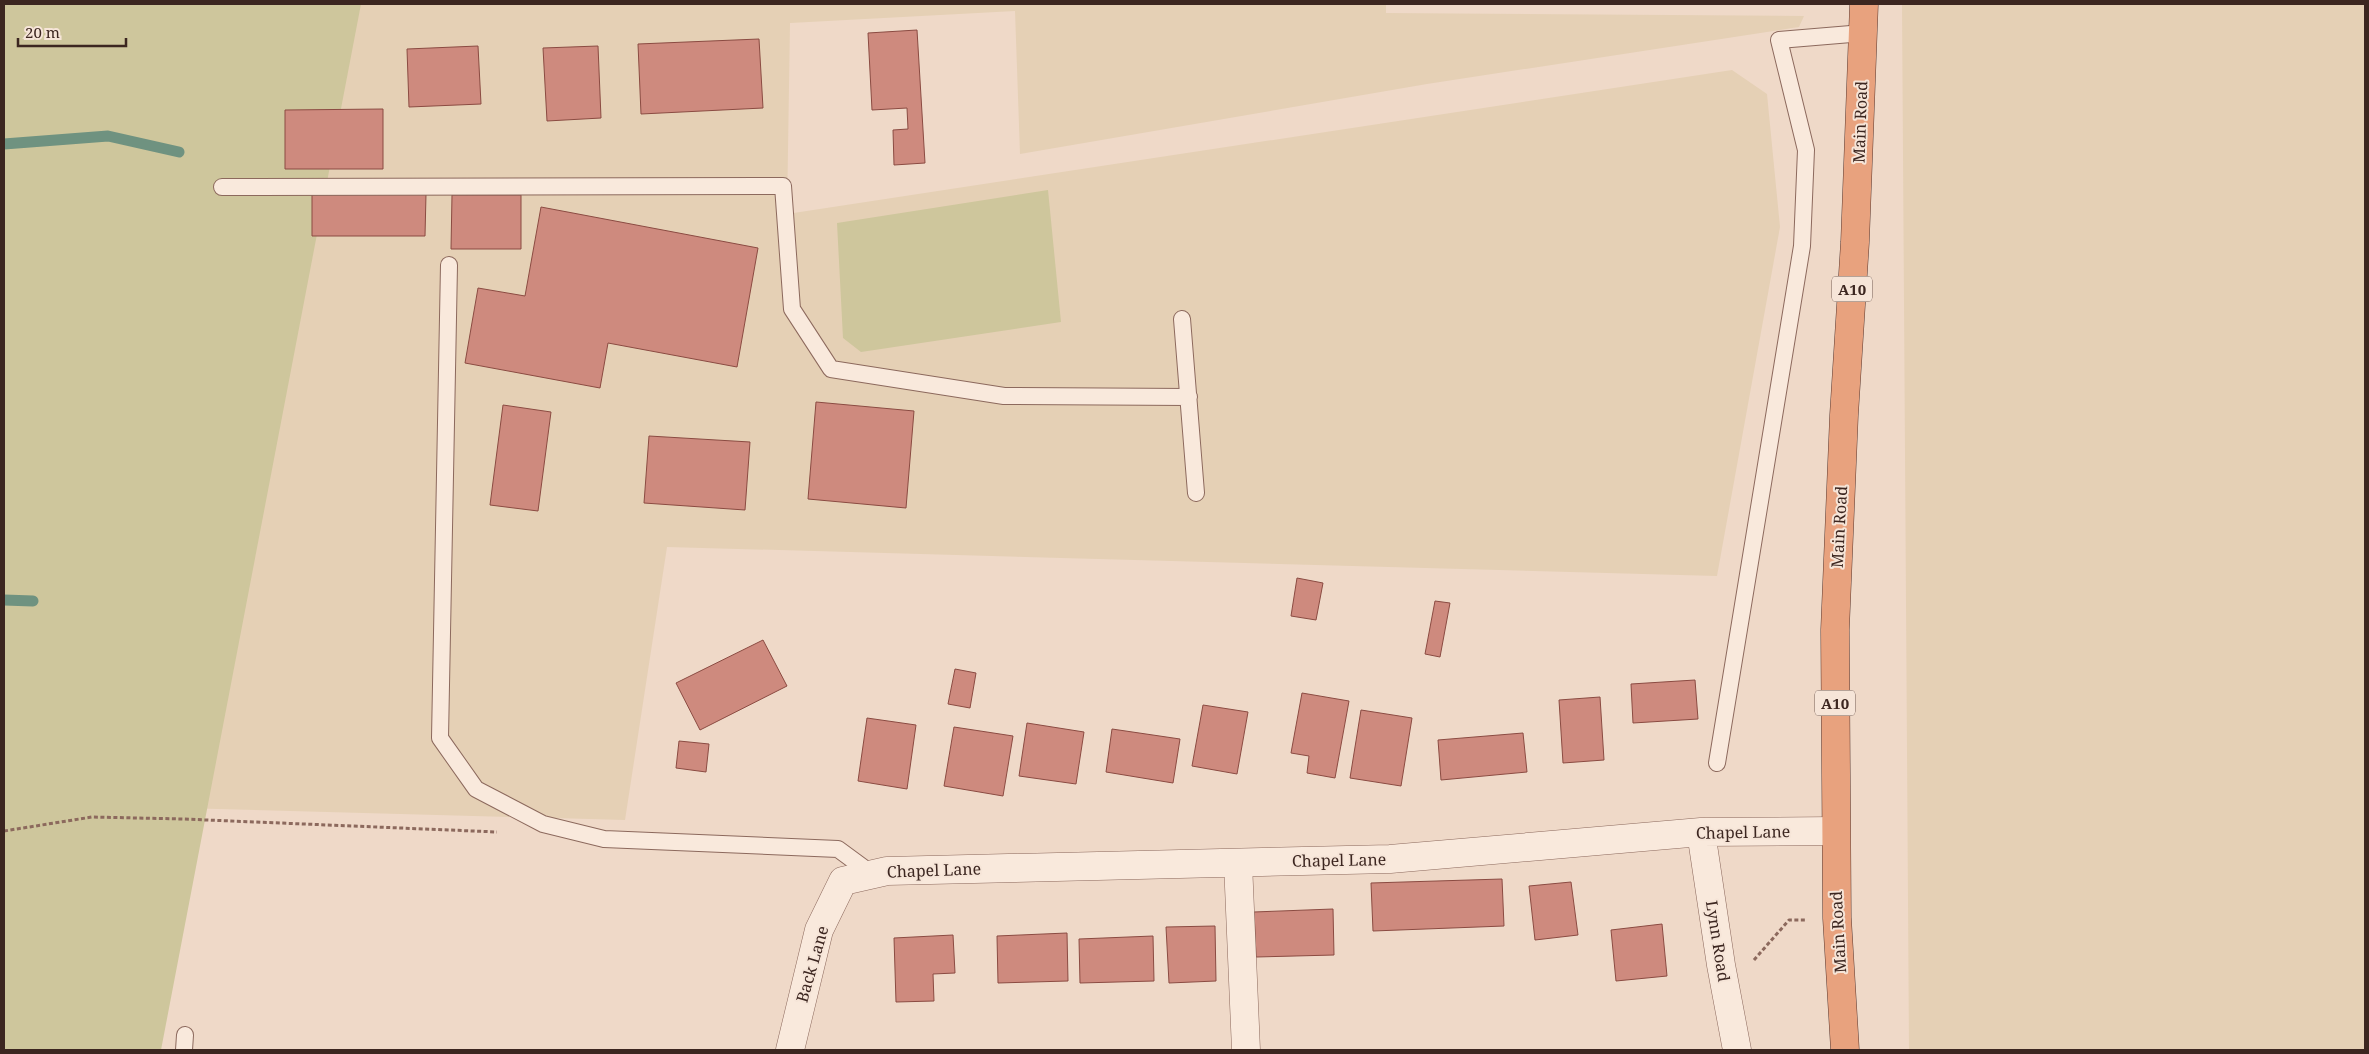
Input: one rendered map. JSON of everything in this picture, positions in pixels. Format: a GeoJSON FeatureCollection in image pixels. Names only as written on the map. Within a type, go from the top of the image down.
{"type":"FeatureCollection","features":[{"type":"Feature","properties":{"kind":"highway","name":"Main Road"},"geometry":{"type":"LineString","coordinates":[[1845,1050],[1836,918],[1836,584],[1856,232],[1864,4]]}},
{"type":"Feature","properties":{"kind":"street","name":"Chapel Lane"},"geometry":{"type":"LineString","coordinates":[[843,881],[887,871],[1390,860],[1702,832],[1835,831]]}},
{"type":"Feature","properties":{"kind":"street","name":"Lynn Road"},"geometry":{"type":"LineString","coordinates":[[1702,832],[1721,965],[1737,1050]]}},
{"type":"Feature","properties":{"kind":"street"},"geometry":{"type":"LineString","coordinates":[[1238,862],[1246,1050]]}},
{"type":"Feature","properties":{"kind":"street","name":"Back Lane"},"geometry":{"type":"LineString","coordinates":[[790,1050],[820,930],[843,881]]}},
{"type":"Feature","properties":{"kind":"lane"},"geometry":{"type":"LineString","coordinates":[[1717,763],[1802,246],[1806,150],[1779,40],[1864,33]]}},
{"type":"Feature","properties":{"kind":"lane"},"geometry":{"type":"LineString","coordinates":[[222,187],[783,186],[792,309],[831,369],[1004,396],[1189,397]]}},
{"type":"Feature","properties":{"kind":"lane"},"geometry":{"type":"LineString","coordinates":[[449,265],[440,738],[476,788],[543,824],[604,839],[838,849],[872,874]]}},
{"type":"Feature","properties":{"kind":"lane"},"geometry":{"type":"LineString","coordinates":[[1182,319],[1196,493]]}},
{"type":"Feature","properties":{"kind":"path"},"geometry":{"type":"LineString","coordinates":[[4,831],[92,817],[184,818],[499,832]]}},
{"type":"Feature","properties":{"kind":"path"},"geometry":{"type":"LineString","coordinates":[[1721,965],[1754,960],[1789,920],[1800,920]]}},
{"type":"Feature","properties":{"kind":"shaded area"},"geometry":{"type":"Polygon","coordinates":[[[4,4],[361,4],[161,1050],[4,1050],[4,4]]]}},
{"type":"Feature","properties":{"kind":"shaded area"},"geometry":{"type":"Polygon","coordinates":[[[347,4],[1386,4],[1386,13],[1804,16],[1799,27],[1427,84],[1020,154],[1015,11],[790,23],[787,214],[1732,70],[1767,94],[1780,227],[1717,576],[667,547],[625,820],[181,808],[347,4]]]}},
{"type":"Feature","properties":{"kind":"shaded area"},"geometry":{"type":"Polygon","coordinates":[[[1902,4],[2365,4],[2365,1050],[1909,1050],[1902,4]]]}},
{"type":"Feature","properties":{"kind":"shaded area"},"geometry":{"type":"Polygon","coordinates":[[[1048,190],[1061,322],[861,352],[843,338],[837,223],[1048,190]]]}},
{"type":"Feature","properties":{"kind":"building"},"geometry":{"type":"Polygon","coordinates":[[[917,30],[925,163],[894,165],[893,130],[908,129],[907,108],[872,110],[868,33],[917,30]]]}},
{"type":"Feature","properties":{"kind":"building"},"geometry":{"type":"Polygon","coordinates":[[[759,39],[763,108],[641,114],[638,44],[759,39]]]}},
{"type":"Feature","properties":{"kind":"building"},"geometry":{"type":"Polygon","coordinates":[[[478,46],[481,104],[409,107],[407,49],[478,46]]]}},
{"type":"Feature","properties":{"kind":"building"},"geometry":{"type":"Polygon","coordinates":[[[598,46],[601,118],[547,121],[543,48],[598,46]]]}},
{"type":"Feature","properties":{"kind":"building"},"geometry":{"type":"Polygon","coordinates":[[[383,109],[383,169],[285,169],[285,110],[383,109]]]}},
{"type":"Feature","properties":{"kind":"building"},"geometry":{"type":"Polygon","coordinates":[[[312,193],[426,194],[425,236],[312,236],[312,193]]]}},
{"type":"Feature","properties":{"kind":"building"},"geometry":{"type":"Polygon","coordinates":[[[452,195],[521,195],[521,249],[451,249],[452,195]]]}},
{"type":"Feature","properties":{"kind":"building"},"geometry":{"type":"Polygon","coordinates":[[[541,207],[758,248],[737,367],[608,343],[600,388],[465,363],[478,288],[525,296],[541,207]]]}},
{"type":"Feature","properties":{"kind":"building"},"geometry":{"type":"Polygon","coordinates":[[[816,402],[914,411],[906,508],[808,499],[816,402]]]}},
{"type":"Feature","properties":{"kind":"building"},"geometry":{"type":"Polygon","coordinates":[[[503,405],[551,412],[538,511],[490,505],[503,405]]]}},
{"type":"Feature","properties":{"kind":"building"},"geometry":{"type":"Polygon","coordinates":[[[649,436],[750,442],[745,510],[644,503],[649,436]]]}},
{"type":"Feature","properties":{"kind":"building"},"geometry":{"type":"Polygon","coordinates":[[[1297,578],[1323,583],[1316,620],[1291,616],[1297,578]]]}},
{"type":"Feature","properties":{"kind":"building"},"geometry":{"type":"Polygon","coordinates":[[[1435,601],[1450,603],[1440,657],[1425,654],[1435,601]]]}},
{"type":"Feature","properties":{"kind":"building"},"geometry":{"type":"Polygon","coordinates":[[[763,640],[787,686],[700,730],[676,683],[763,640]]]}},
{"type":"Feature","properties":{"kind":"building"},"geometry":{"type":"Polygon","coordinates":[[[955,669],[976,673],[970,708],[948,704],[955,669]]]}},
{"type":"Feature","properties":{"kind":"building"},"geometry":{"type":"Polygon","coordinates":[[[1695,680],[1698,719],[1633,723],[1631,684],[1695,680]]]}},
{"type":"Feature","properties":{"kind":"building"},"geometry":{"type":"Polygon","coordinates":[[[1302,693],[1349,701],[1335,778],[1307,773],[1309,756],[1291,753],[1302,693]]]}},
{"type":"Feature","properties":{"kind":"building"},"geometry":{"type":"Polygon","coordinates":[[[1600,697],[1604,760],[1563,763],[1559,700],[1600,697]]]}},
{"type":"Feature","properties":{"kind":"building"},"geometry":{"type":"Polygon","coordinates":[[[1203,705],[1248,712],[1237,774],[1192,766],[1203,705]]]}},
{"type":"Feature","properties":{"kind":"building"},"geometry":{"type":"Polygon","coordinates":[[[1361,710],[1412,718],[1401,786],[1350,778],[1361,710]]]}},
{"type":"Feature","properties":{"kind":"building"},"geometry":{"type":"Polygon","coordinates":[[[867,718],[916,725],[907,789],[858,781],[867,718]]]}},
{"type":"Feature","properties":{"kind":"building"},"geometry":{"type":"Polygon","coordinates":[[[1027,723],[1084,732],[1076,784],[1019,776],[1027,723]]]}},
{"type":"Feature","properties":{"kind":"building"},"geometry":{"type":"Polygon","coordinates":[[[954,727],[1013,736],[1003,796],[944,786],[954,727]]]}},
{"type":"Feature","properties":{"kind":"building"},"geometry":{"type":"Polygon","coordinates":[[[1112,729],[1180,739],[1173,783],[1106,772],[1112,729]]]}},
{"type":"Feature","properties":{"kind":"building"},"geometry":{"type":"Polygon","coordinates":[[[1523,733],[1527,772],[1441,780],[1438,740],[1523,733]]]}},
{"type":"Feature","properties":{"kind":"building"},"geometry":{"type":"Polygon","coordinates":[[[679,741],[709,744],[706,772],[676,768],[679,741]]]}},
{"type":"Feature","properties":{"kind":"building"},"geometry":{"type":"Polygon","coordinates":[[[1502,879],[1504,926],[1373,931],[1371,883],[1502,879]]]}},
{"type":"Feature","properties":{"kind":"building"},"geometry":{"type":"Polygon","coordinates":[[[1571,882],[1578,935],[1535,940],[1529,886],[1571,882]]]}},
{"type":"Feature","properties":{"kind":"building"},"geometry":{"type":"Polygon","coordinates":[[[1333,909],[1334,955],[1256,957],[1254,912],[1333,909]]]}},
{"type":"Feature","properties":{"kind":"building"},"geometry":{"type":"Polygon","coordinates":[[[1662,924],[1667,976],[1616,981],[1611,930],[1662,924]]]}},
{"type":"Feature","properties":{"kind":"building"},"geometry":{"type":"Polygon","coordinates":[[[1215,926],[1216,981],[1169,983],[1166,927],[1215,926]]]}},
{"type":"Feature","properties":{"kind":"building"},"geometry":{"type":"Polygon","coordinates":[[[1067,933],[1068,981],[998,983],[997,936],[1067,933]]]}},
{"type":"Feature","properties":{"kind":"building"},"geometry":{"type":"Polygon","coordinates":[[[953,935],[955,973],[933,974],[934,1001],[896,1002],[894,938],[953,935]]]}},
{"type":"Feature","properties":{"kind":"building"},"geometry":{"type":"Polygon","coordinates":[[[1153,936],[1154,981],[1080,983],[1079,939],[1153,936]]]}},
{"type":"Feature","properties":{"kind":"waterway"},"geometry":{"type":"LineString","coordinates":[[4,144],[108,136],[179,152]]}},
{"type":"Feature","properties":{"kind":"waterway"},"geometry":{"type":"LineString","coordinates":[[4,600],[33,601]]}}]}
